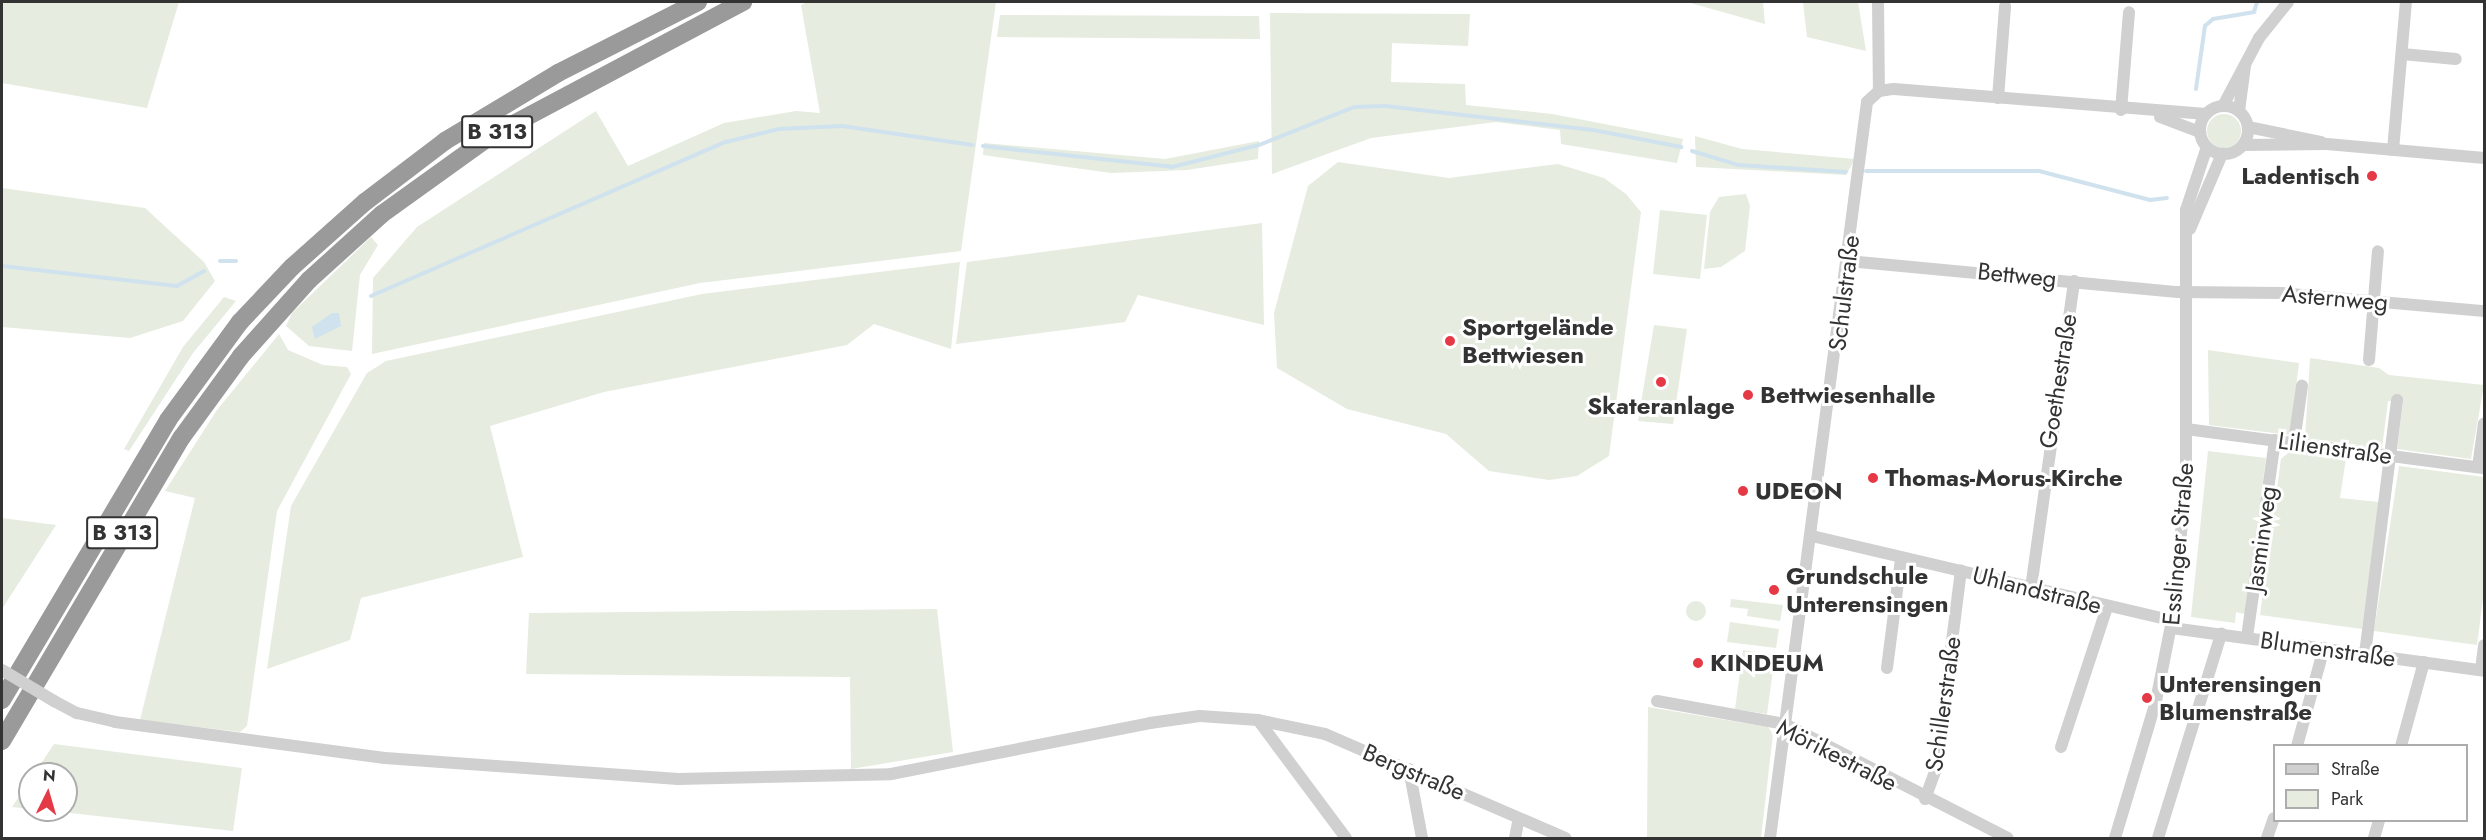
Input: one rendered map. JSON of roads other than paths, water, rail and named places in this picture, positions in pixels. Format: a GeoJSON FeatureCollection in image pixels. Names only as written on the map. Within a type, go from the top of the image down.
{"type":"FeatureCollection","features":[{"type":"Feature","properties":{"kind":"highway","name":"B 313"},"geometry":{"type":"LineString","coordinates":[[2,700],[143,460],[240,322],[270,290],[357,208],[445,141],[567,68],[698,2]]}},
{"type":"Feature","properties":{"kind":"highway","name":"B 313"},"geometry":{"type":"LineString","coordinates":[[2,741],[145,493],[258,335],[282,308],[355,237],[461,155],[605,71],[743,2]]}},
{"type":"Feature","properties":{"kind":"street"},"geometry":{"type":"LineString","coordinates":[[1878,2],[1879,91],[2148,112],[2206,114],[2223,106],[2245,64],[2288,2]]}},
{"type":"Feature","properties":{"kind":"street"},"geometry":{"type":"LineString","coordinates":[[2393,150],[2406,2]]}},
{"type":"Feature","properties":{"kind":"street"},"geometry":{"type":"LineString","coordinates":[[1998,99],[2005,6]]}},
{"type":"Feature","properties":{"kind":"street"},"geometry":{"type":"LineString","coordinates":[[2121,110],[2129,12]]}},
{"type":"Feature","properties":{"kind":"street"},"geometry":{"type":"LineString","coordinates":[[2402,54],[2456,59]]}},
{"type":"Feature","properties":{"kind":"street"},"geometry":{"type":"LineString","coordinates":[[2243,145],[2248,127],[2239,111],[2245,64]]}},
{"type":"Feature","properties":{"kind":"street","name":"Schulstraße"},"geometry":{"type":"LineString","coordinates":[[1770,838],[1812,536],[1867,102],[1879,91]]}},
{"type":"Feature","properties":{"kind":"street"},"geometry":{"type":"LineString","coordinates":[[2223,106],[2239,111]]}},
{"type":"Feature","properties":{"kind":"street"},"geometry":{"type":"LineString","coordinates":[[2148,112],[2200,132]]}},
{"type":"Feature","properties":{"kind":"street"},"geometry":{"type":"LineString","coordinates":[[2206,114],[2200,132],[2207,147],[2222,154],[2243,145],[2328,144],[2484,158]]}},
{"type":"Feature","properties":{"kind":"street"},"geometry":{"type":"LineString","coordinates":[[2248,127],[2328,144]]}},
{"type":"Feature","properties":{"kind":"street","name":"Esslinger Straße"},"geometry":{"type":"LineString","coordinates":[[2115,838],[2172,624],[2186,429],[2186,210],[2207,147]]}},
{"type":"Feature","properties":{"kind":"street","name":"Esslinger Straße"},"geometry":{"type":"LineString","coordinates":[[2186,242],[2222,154]]}},
{"type":"Feature","properties":{"kind":"street"},"geometry":{"type":"LineString","coordinates":[[2369,360],[2378,250]]}},
{"type":"Feature","properties":{"kind":"street","name":"Bettweg"},"geometry":{"type":"LineString","coordinates":[[1848,261],[2185,292]]}},
{"type":"Feature","properties":{"kind":"street","name":"Goethestraße"},"geometry":{"type":"LineString","coordinates":[[2031,588],[2074,281]]}},
{"type":"Feature","properties":{"kind":"street","name":"Asternweg"},"geometry":{"type":"LineString","coordinates":[[2185,292],[2374,301],[2484,311]]}},
{"type":"Feature","properties":{"kind":"street"},"geometry":{"type":"LineString","coordinates":[[2294,442],[2302,386]]}},
{"type":"Feature","properties":{"kind":"street"},"geometry":{"type":"LineString","coordinates":[[2365,654],[2397,400]]}},
{"type":"Feature","properties":{"kind":"street"},"geometry":{"type":"LineString","coordinates":[[2481,467],[2484,423]]}},
{"type":"Feature","properties":{"kind":"street","name":"Lilienstraße"},"geometry":{"type":"LineString","coordinates":[[2186,429],[2481,467]]}},
{"type":"Feature","properties":{"kind":"street","name":"Jasminweg"},"geometry":{"type":"LineString","coordinates":[[2247,637],[2275,440]]}},
{"type":"Feature","properties":{"kind":"street","name":"Uhlandstraße"},"geometry":{"type":"LineString","coordinates":[[1812,536],[2172,624]]}},
{"type":"Feature","properties":{"kind":"street"},"geometry":{"type":"LineString","coordinates":[[1887,668],[1901,558]]}},
{"type":"Feature","properties":{"kind":"street","name":"Schillerstraße"},"geometry":{"type":"LineString","coordinates":[[1925,799],[1936,768],[1961,571]]}},
{"type":"Feature","properties":{"kind":"street"},"geometry":{"type":"LineString","coordinates":[[2061,747],[2107,607]]}},
{"type":"Feature","properties":{"kind":"street","name":"Blumenstraße"},"geometry":{"type":"LineString","coordinates":[[2172,624],[2221,634],[2483,670]]}},
{"type":"Feature","properties":{"kind":"street"},"geometry":{"type":"LineString","coordinates":[[2158,838],[2221,634]]}},
{"type":"Feature","properties":{"kind":"street"},"geometry":{"type":"LineString","coordinates":[[2483,670],[2484,645]]}},
{"type":"Feature","properties":{"kind":"street"},"geometry":{"type":"LineString","coordinates":[[2298,744],[2324,648]]}},
{"type":"Feature","properties":{"kind":"street"},"geometry":{"type":"LineString","coordinates":[[2402,744],[2424,662]]}},
{"type":"Feature","properties":{"kind":"street","name":"Bergstraße"},"geometry":{"type":"LineString","coordinates":[[2,670],[77,713],[115,722],[385,758],[678,778],[891,774],[1150,723],[1200,716],[1258,720],[1309,729],[1409,769],[1565,838]]}},
{"type":"Feature","properties":{"kind":"street","name":"Mörikestraße"},"geometry":{"type":"LineString","coordinates":[[1657,701],[1785,724],[1925,799],[2008,838]]}},
{"type":"Feature","properties":{"kind":"street"},"geometry":{"type":"LineString","coordinates":[[1258,720],[1346,838]]}},
{"type":"Feature","properties":{"kind":"street"},"geometry":{"type":"LineString","coordinates":[[1409,769],[1422,838]]}},
{"type":"Feature","properties":{"kind":"street"},"geometry":{"type":"LineString","coordinates":[[1515,838],[1519,818]]}},
{"type":"Feature","properties":{"kind":"street"},"geometry":{"type":"LineString","coordinates":[[2267,838],[2273,821]]}},
{"type":"Feature","properties":{"kind":"street"},"geometry":{"type":"LineString","coordinates":[[2374,838],[2378,822]]}},
{"type":"Feature","properties":{"kind":"water"},"geometry":{"type":"Polygon","coordinates":[[[332,313],[339,313],[341,326],[315,339],[312,327],[332,313]]]}},
{"type":"Feature","properties":{"kind":"waterway"},"geometry":{"type":"LineString","coordinates":[[2196,89],[2205,26],[2213,19],[2254,12],[2257,2]]}},
{"type":"Feature","properties":{"kind":"waterway"},"geometry":{"type":"LineString","coordinates":[[983,146],[1172,167],[1259,145],[1354,107],[1385,106],[1593,130],[1681,147]]}},
{"type":"Feature","properties":{"kind":"waterway"},"geometry":{"type":"LineString","coordinates":[[371,296],[726,142],[779,129],[842,126],[973,145]]}},
{"type":"Feature","properties":{"kind":"waterway"},"geometry":{"type":"LineString","coordinates":[[1692,151],[1738,165],[1846,172]]}},
{"type":"Feature","properties":{"kind":"waterway"},"geometry":{"type":"LineString","coordinates":[[1866,171],[2039,171],[2150,200],[2167,198]]}},
{"type":"Feature","properties":{"kind":"waterway"},"geometry":{"type":"LineString","coordinates":[[220,261],[236,261]]}},
{"type":"Feature","properties":{"kind":"waterway"},"geometry":{"type":"LineString","coordinates":[[2,266],[177,286],[204,271]]}},
{"type":"Feature","properties":{"kind":"place","name":"Ladentisch"},"geometry":{"type":"Point","coordinates":[2372,176]}},
{"type":"Feature","properties":{"kind":"place","name":"Sportgelände Bettwiesen"},"geometry":{"type":"Point","coordinates":[1450,341]}},
{"type":"Feature","properties":{"kind":"place","name":"Skateranlage"},"geometry":{"type":"Point","coordinates":[1661,382]}},
{"type":"Feature","properties":{"kind":"place","name":"Bettwiesenhalle"},"geometry":{"type":"Point","coordinates":[1748,395]}},
{"type":"Feature","properties":{"kind":"place","name":"Thomas-Morus-Kirche"},"geometry":{"type":"Point","coordinates":[1873,478]}},
{"type":"Feature","properties":{"kind":"place","name":"UDEON"},"geometry":{"type":"Point","coordinates":[1743,491]}},
{"type":"Feature","properties":{"kind":"place","name":"Grundschule Unterensingen"},"geometry":{"type":"Point","coordinates":[1774,590]}},
{"type":"Feature","properties":{"kind":"place","name":"KINDEUM"},"geometry":{"type":"Point","coordinates":[1698,663]}},
{"type":"Feature","properties":{"kind":"place","name":"Unterensingen Blumenstraße"},"geometry":{"type":"Point","coordinates":[2147,698]}}]}
